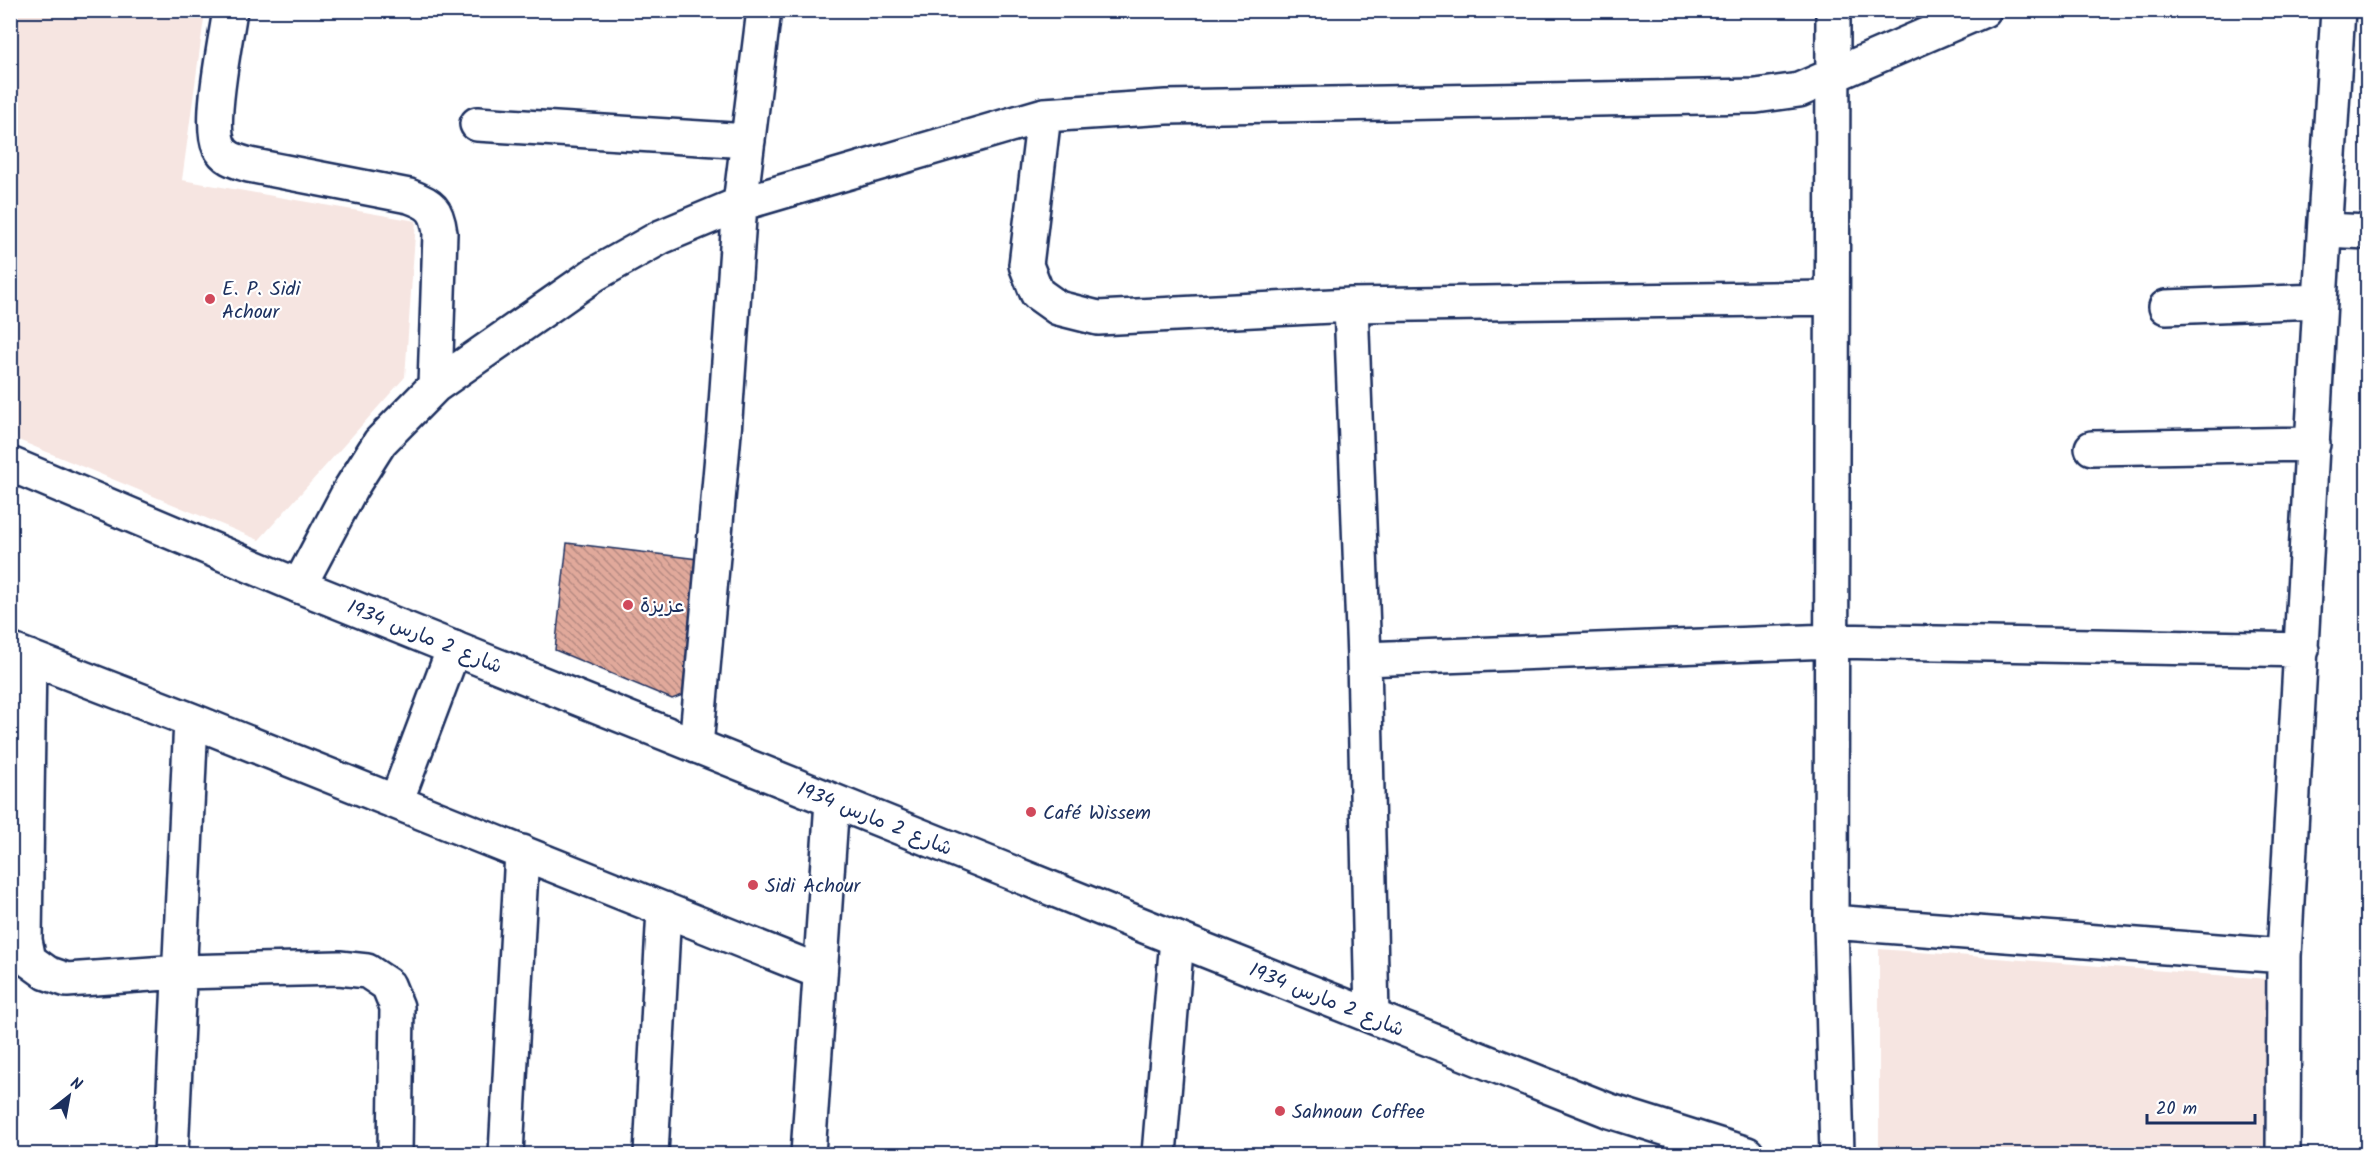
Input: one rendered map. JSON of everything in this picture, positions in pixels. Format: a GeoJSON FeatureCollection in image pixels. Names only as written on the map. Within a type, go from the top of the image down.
{"type":"FeatureCollection","features":[{"type":"Feature","properties":{"kind":"street"},"geometry":{"type":"LineString","coordinates":[[230,10],[214,125],[219,148],[229,159],[249,165],[409,196],[428,203],[438,218],[440,233],[435,386]]}},
{"type":"Feature","properties":{"kind":"street"},"geometry":{"type":"LineString","coordinates":[[696,746],[724,434],[740,204],[764,10]]}},
{"type":"Feature","properties":{"kind":"street"},"geometry":{"type":"LineString","coordinates":[[1833,10],[1831,922],[1837,1155]]}},
{"type":"Feature","properties":{"kind":"street"},"geometry":{"type":"LineString","coordinates":[[299,586],[351,488],[380,442],[435,386],[595,274],[661,237],[740,204],[1044,115],[1166,107],[1756,96],[1799,90],[1984,10]]}},
{"type":"Feature","properties":{"kind":"street"},"geometry":{"type":"LineString","coordinates":[[2283,1155],[2284,956],[2338,10]]}},
{"type":"Feature","properties":{"kind":"street"},"geometry":{"type":"LineString","coordinates":[[1044,115],[1026,265],[1037,293],[1058,308],[1098,318],[1352,305],[1832,298]]}},
{"type":"Feature","properties":{"kind":"street"},"geometry":{"type":"LineString","coordinates":[[477,124],[748,141]]}},
{"type":"Feature","properties":{"kind":"street"},"geometry":{"type":"LineString","coordinates":[[2325,230],[2367,232]]}},
{"type":"Feature","properties":{"kind":"street"},"geometry":{"type":"LineString","coordinates":[[2166,307],[2320,302]]}},
{"type":"Feature","properties":{"kind":"street"},"geometry":{"type":"LineString","coordinates":[[1352,305],[1364,658],[1372,1016]]}},
{"type":"Feature","properties":{"kind":"street"},"geometry":{"type":"LineString","coordinates":[[2092,448],[2313,444]]}},
{"type":"Feature","properties":{"kind":"street","name":"شارع 2 مارس 1934"},"geometry":{"type":"LineString","coordinates":[[10,464],[299,586],[1610,1112],[1747,1155]]}},
{"type":"Feature","properties":{"kind":"street"},"geometry":{"type":"LineString","coordinates":[[1364,658],[1831,641],[2302,650]]}},
{"type":"Feature","properties":{"kind":"street"},"geometry":{"type":"LineString","coordinates":[[396,802],[454,648]]}},
{"type":"Feature","properties":{"kind":"street"},"geometry":{"type":"LineString","coordinates":[[395,1155],[397,1007],[388,985],[367,971],[339,968],[180,972],[67,980],[47,974],[29,960],[25,940],[20,654],[191,720],[820,972]]}},
{"type":"Feature","properties":{"kind":"street"},"geometry":{"type":"LineString","coordinates":[[171,1155],[191,720]]}},
{"type":"Feature","properties":{"kind":"street"},"geometry":{"type":"LineString","coordinates":[[808,1155],[832,801]]}},
{"type":"Feature","properties":{"kind":"street"},"geometry":{"type":"LineString","coordinates":[[506,1155],[522,852]]}},
{"type":"Feature","properties":{"kind":"street"},"geometry":{"type":"LineString","coordinates":[[651,1155],[664,909]]}},
{"type":"Feature","properties":{"kind":"street"},"geometry":{"type":"LineString","coordinates":[[1831,922],[2284,956]]}},
{"type":"Feature","properties":{"kind":"street"},"geometry":{"type":"LineString","coordinates":[[1159,1155],[1177,939]]}},
{"type":"Feature","properties":{"kind":"shaded area","name":"E. P. Sidi Achour"},"geometry":{"type":"Polygon","coordinates":[[[10,11],[205,11],[182,180],[416,221],[405,377],[259,540],[11,437],[10,11]]]}},
{"type":"Feature","properties":{"kind":"shaded area"},"geometry":{"type":"Polygon","coordinates":[[[1879,949],[2294,981],[2293,1154],[1879,1154],[1879,949]]]}},
{"type":"Feature","properties":{"kind":"building","name":"عزيزة"},"geometry":{"type":"Polygon","coordinates":[[[567,543],[698,559],[688,693],[672,699],[555,650],[567,543]]]}},
{"type":"Feature","properties":{"kind":"place","name":"E. P. Sidi Achour"},"geometry":{"type":"Point","coordinates":[210,299]}},
{"type":"Feature","properties":{"kind":"place","name":"عزيزة"},"geometry":{"type":"Point","coordinates":[628,605]}},
{"type":"Feature","properties":{"kind":"place","name":"Café Wissem"},"geometry":{"type":"Point","coordinates":[1031,812]}},
{"type":"Feature","properties":{"kind":"place","name":"Sidi Achour"},"geometry":{"type":"Point","coordinates":[753,885]}},
{"type":"Feature","properties":{"kind":"place","name":"Sahnoun Coffee"},"geometry":{"type":"Point","coordinates":[1280,1111]}}]}
